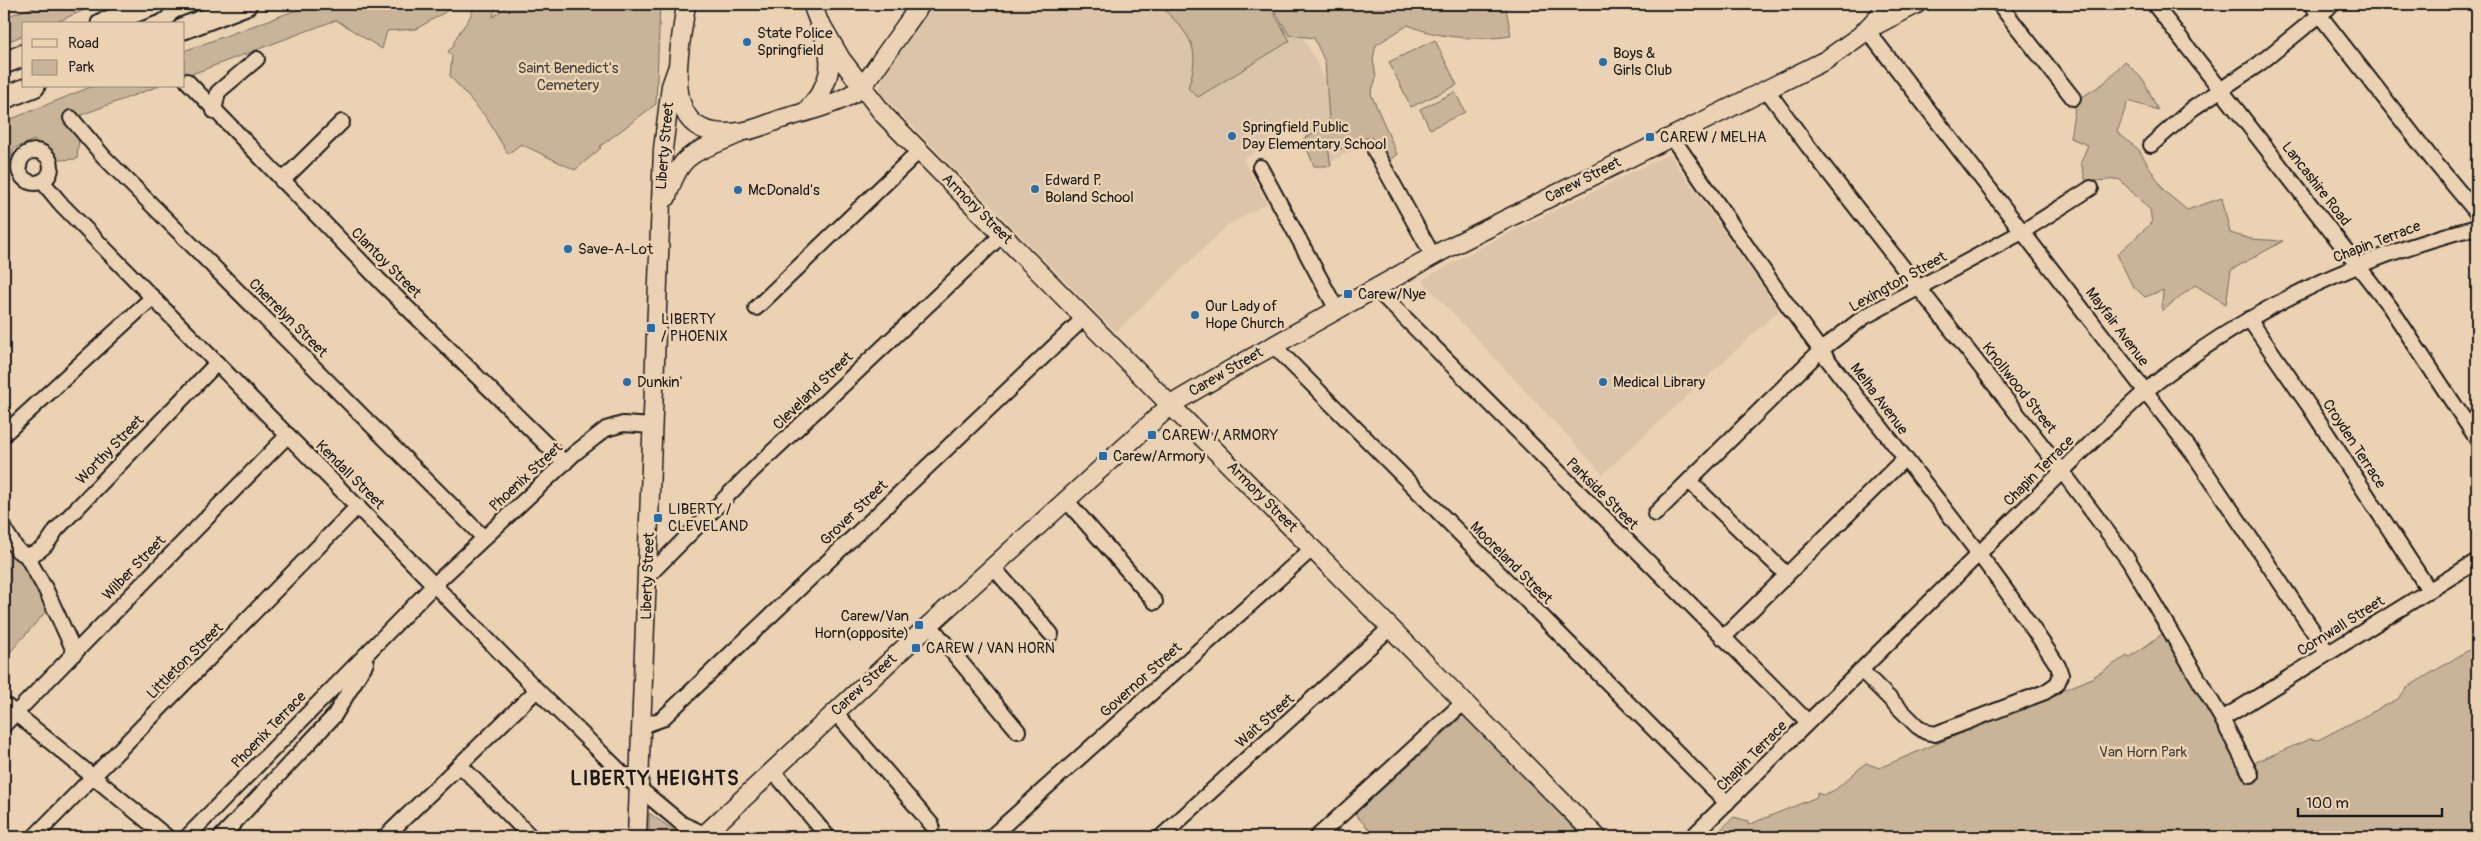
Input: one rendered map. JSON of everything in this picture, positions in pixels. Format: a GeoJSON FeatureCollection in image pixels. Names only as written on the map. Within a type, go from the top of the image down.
{"type":"FeatureCollection","features":[{"type":"Feature","properties":{"kind":"highway"},"geometry":{"type":"LineString","coordinates":[[107,22],[154,4]]}},
{"type":"Feature","properties":{"kind":"highway"},"geometry":{"type":"LineString","coordinates":[[185,28],[246,4]]}},
{"type":"Feature","properties":{"kind":"highway"},"geometry":{"type":"LineString","coordinates":[[4,63],[22,56]]}},
{"type":"Feature","properties":{"kind":"highway"},"geometry":{"type":"LineString","coordinates":[[4,98],[29,88]]}},
{"type":"Feature","properties":{"kind":"main road"},"geometry":{"type":"LineString","coordinates":[[686,4],[677,69],[680,100],[690,120],[702,128],[716,132],[746,131],[812,110],[854,93],[862,86],[921,4]]}},
{"type":"Feature","properties":{"kind":"main road"},"geometry":{"type":"LineString","coordinates":[[812,4],[822,26],[830,75],[812,110]]}},
{"type":"Feature","properties":{"kind":"main road","name":"Carew Street"},"geometry":{"type":"LineString","coordinates":[[706,837],[929,624],[1172,404],[1273,345],[1433,256],[1826,60],[1866,30],[1890,4]]}},
{"type":"Feature","properties":{"kind":"main road"},"geometry":{"type":"LineString","coordinates":[[1866,30],[1917,4]]}},
{"type":"Feature","properties":{"kind":"main road","name":"Armory Street"},"geometry":{"type":"LineString","coordinates":[[822,26],[884,115],[1172,404],[1597,837]]}},
{"type":"Feature","properties":{"kind":"main road","name":"Liberty Street"},"geometry":{"type":"LineString","coordinates":[[637,837],[663,149],[671,86],[677,69]]}},
{"type":"Feature","properties":{"kind":"main road","name":"Armory Street"},"geometry":{"type":"LineString","coordinates":[[812,110],[859,106],[884,115]]}},
{"type":"Feature","properties":{"kind":"main road","name":"Liberty Street"},"geometry":{"type":"LineString","coordinates":[[661,224],[673,175],[689,156],[703,148],[746,131]]}},
{"type":"Feature","properties":{"kind":"street"},"geometry":{"type":"LineString","coordinates":[[1998,4],[2073,98]]}},
{"type":"Feature","properties":{"kind":"street","name":"Lancashire Road"},"geometry":{"type":"LineString","coordinates":[[2154,4],[2390,307],[2477,440]]}},
{"type":"Feature","properties":{"kind":"street"},"geometry":{"type":"LineString","coordinates":[[2151,145],[2192,109],[2259,64],[2315,9],[2333,4]]}},
{"type":"Feature","properties":{"kind":"street"},"geometry":{"type":"LineString","coordinates":[[2315,9],[2432,159],[2477,213]]}},
{"type":"Feature","properties":{"kind":"street","name":"Mayfair Avenue"},"geometry":{"type":"LineString","coordinates":[[1866,30],[2146,391],[2198,461],[2328,653]]}},
{"type":"Feature","properties":{"kind":"street"},"geometry":{"type":"LineString","coordinates":[[214,111],[218,92],[257,59]]}},
{"type":"Feature","properties":{"kind":"street","name":"Clantoy Street"},"geometry":{"type":"LineString","coordinates":[[187,81],[282,181],[565,463]]}},
{"type":"Feature","properties":{"kind":"street","name":"Knollwood Street"},"geometry":{"type":"LineString","coordinates":[[1766,89],[2062,471],[2129,561],[2222,720],[2251,775]]}},
{"type":"Feature","properties":{"kind":"street","name":"Cherrelyn Street"},"geometry":{"type":"LineString","coordinates":[[71,118],[104,157],[484,538]]}},
{"type":"Feature","properties":{"kind":"street"},"geometry":{"type":"LineString","coordinates":[[282,181],[342,122]]}},
{"type":"Feature","properties":{"kind":"street","name":"Melha Avenue"},"geometry":{"type":"LineString","coordinates":[[1671,136],[1821,350],[1904,459],[1980,553],[2058,666],[2061,674],[2057,684],[2045,692],[1935,734],[1926,732],[1917,726],[1861,670]]}},
{"type":"Feature","properties":{"kind":"street"},"geometry":{"type":"LineString","coordinates":[[756,308],[919,151]]}},
{"type":"Feature","properties":{"kind":"street"},"geometry":{"type":"LineString","coordinates":[[1375,151],[1433,256]]}},
{"type":"Feature","properties":{"kind":"street"},"geometry":{"type":"LineString","coordinates":[[1260,167],[1337,310]]}},
{"type":"Feature","properties":{"kind":"street","name":"Kendall Street"},"geometry":{"type":"LineString","coordinates":[[42,181],[61,204],[537,690],[639,790],[682,824],[706,837]]}},
{"type":"Feature","properties":{"kind":"street","name":"Lexington Street"},"geometry":{"type":"LineString","coordinates":[[1655,514],[1821,350],[1864,317],[2022,232],[2091,188]]}},
{"type":"Feature","properties":{"kind":"street","name":"Chapin Terrace"},"geometry":{"type":"LineString","coordinates":[[1692,837],[2062,471],[2146,391],[2204,347],[2299,291],[2358,265],[2434,238],[2477,228]]}},
{"type":"Feature","properties":{"kind":"street","name":"Cleveland Street"},"geometry":{"type":"LineString","coordinates":[[648,575],[752,471],[1002,234]]}},
{"type":"Feature","properties":{"kind":"street","name":"Parkside Street"},"geometry":{"type":"LineString","coordinates":[[1375,288],[1808,722]]}},
{"type":"Feature","properties":{"kind":"street"},"geometry":{"type":"LineString","coordinates":[[4,434],[153,297]]}},
{"type":"Feature","properties":{"kind":"street","name":"Grover Street"},"geometry":{"type":"LineString","coordinates":[[642,726],[662,719],[1085,317]]}},
{"type":"Feature","properties":{"kind":"street","name":"Croyden Terrace"},"geometry":{"type":"LineString","coordinates":[[2249,319],[2309,406],[2429,590]]}},
{"type":"Feature","properties":{"kind":"street","name":"Mooreland Street"},"geometry":{"type":"LineString","coordinates":[[1273,345],[1727,803]]}},
{"type":"Feature","properties":{"kind":"street","name":"Worthy Street"},"geometry":{"type":"LineString","coordinates":[[26,555],[34,554],[44,547],[56,530],[217,363]]}},
{"type":"Feature","properties":{"kind":"street","name":"Phoenix Street"},"geometry":{"type":"LineString","coordinates":[[435,584],[565,463],[606,428],[623,424],[653,426]]}},
{"type":"Feature","properties":{"kind":"street","name":"Wilber Street"},"geometry":{"type":"LineString","coordinates":[[4,725],[288,435]]}},
{"type":"Feature","properties":{"kind":"street"},"geometry":{"type":"LineString","coordinates":[[1723,638],[1904,459]]}},
{"type":"Feature","properties":{"kind":"street"},"geometry":{"type":"LineString","coordinates":[[1689,480],[1787,575]]}},
{"type":"Feature","properties":{"kind":"street"},"geometry":{"type":"LineString","coordinates":[[1066,500],[1155,602]]}},
{"type":"Feature","properties":{"kind":"street","name":"Littleton Street"},"geometry":{"type":"LineString","coordinates":[[34,837],[358,506]]}},
{"type":"Feature","properties":{"kind":"street"},"geometry":{"type":"LineString","coordinates":[[4,529],[18,551],[26,555],[46,590],[75,653]]}},
{"type":"Feature","properties":{"kind":"street","name":"Governor Street"},"geometry":{"type":"LineString","coordinates":[[991,837],[1313,548]]}},
{"type":"Feature","properties":{"kind":"street","name":"Cornwall Street"},"geometry":{"type":"LineString","coordinates":[[2222,720],[2477,561]]}},
{"type":"Feature","properties":{"kind":"street"},"geometry":{"type":"LineString","coordinates":[[992,567],[1051,634]]}},
{"type":"Feature","properties":{"kind":"street","name":"Phoenix Terrace"},"geometry":{"type":"LineString","coordinates":[[187,837],[435,584]]}},
{"type":"Feature","properties":{"kind":"street"},"geometry":{"type":"LineString","coordinates":[[929,624],[1018,731]]}},
{"type":"Feature","properties":{"kind":"street","name":"Wait Street"},"geometry":{"type":"LineString","coordinates":[[1161,837],[1390,628]]}},
{"type":"Feature","properties":{"kind":"street","name":"Phoenix Terrace"},"geometry":{"type":"LineString","coordinates":[[221,837],[334,716],[376,646]]}},
{"type":"Feature","properties":{"kind":"street"},"geometry":{"type":"LineString","coordinates":[[385,837],[537,690]]}},
{"type":"Feature","properties":{"kind":"street"},"geometry":{"type":"LineString","coordinates":[[1317,837],[1464,702]]}},
{"type":"Feature","properties":{"kind":"street"},"geometry":{"type":"LineString","coordinates":[[4,704],[168,837]]}},
{"type":"Feature","properties":{"kind":"street"},"geometry":{"type":"LineString","coordinates":[[836,712],[932,825]]}},
{"type":"Feature","properties":{"kind":"street"},"geometry":{"type":"LineString","coordinates":[[276,748],[290,762]]}},
{"type":"Feature","properties":{"kind":"street"},"geometry":{"type":"LineString","coordinates":[[259,764],[275,781]]}},
{"type":"Feature","properties":{"kind":"street"},"geometry":{"type":"LineString","coordinates":[[460,765],[531,837]]}},
{"type":"Feature","properties":{"kind":"street"},"geometry":{"type":"LineString","coordinates":[[773,771],[828,837]]}},
{"type":"Feature","properties":{"kind":"shaded area","name":"Edward P. Boland School"},"geometry":{"type":"Polygon","coordinates":[[[934,4],[1285,4],[1361,146],[1322,166],[1300,126],[1243,159],[1267,203],[1228,225],[1116,332],[879,90],[883,76],[934,4]]]}},
{"type":"Feature","properties":{"kind":"shaded area"},"geometry":{"type":"Polygon","coordinates":[[[1669,154],[1779,310],[1603,474],[1422,280],[1485,245],[1669,154]]]}},
{"type":"Feature","properties":{"kind":"green space"},"geometry":{"type":"Polygon","coordinates":[[[45,4],[98,4],[57,22],[22,22],[22,36],[4,43],[4,17],[45,4]]]}},
{"type":"Feature","properties":{"kind":"green space"},"geometry":{"type":"Polygon","coordinates":[[[313,4],[459,4],[416,29],[387,31],[382,49],[336,20],[185,77],[185,51],[313,4]]]}},
{"type":"Feature","properties":{"kind":"green space","name":"Saint Benedict's Cemetery"},"geometry":{"type":"Polygon","coordinates":[[[473,4],[506,4],[494,12],[493,17],[510,4],[660,4],[656,104],[599,147],[601,148],[575,170],[521,144],[508,154],[486,117],[450,76],[452,56],[448,51],[453,47],[454,41],[471,16],[473,4]]]}},
{"type":"Feature","properties":{"kind":"green space"},"geometry":{"type":"Polygon","coordinates":[[[1159,4],[1269,4],[1290,41],[1198,97],[1188,88],[1194,61],[1190,41],[1185,32],[1159,4]]]}},
{"type":"Feature","properties":{"kind":"green space"},"geometry":{"type":"Polygon","coordinates":[[[1271,4],[1525,4],[1506,8],[1511,36],[1472,38],[1445,36],[1408,25],[1376,45],[1373,59],[1376,78],[1371,94],[1397,154],[1389,161],[1372,138],[1365,138],[1361,149],[1328,148],[1331,166],[1314,166],[1303,139],[1315,133],[1329,120],[1325,62],[1314,38],[1289,35],[1271,4]]]}},
{"type":"Feature","properties":{"kind":"green space"},"geometry":{"type":"Polygon","coordinates":[[[1435,40],[1457,85],[1411,107],[1389,62],[1435,40]]]}},
{"type":"Feature","properties":{"kind":"green space"},"geometry":{"type":"Polygon","coordinates":[[[2125,61],[2144,81],[2158,110],[2128,101],[2117,132],[2139,150],[2164,191],[2187,210],[2222,198],[2230,233],[2251,239],[2283,241],[2231,270],[2226,304],[2195,285],[2162,311],[2163,290],[2145,297],[2132,285],[2117,254],[2152,223],[2150,210],[2119,179],[2086,182],[2081,162],[2088,145],[2070,138],[2076,101],[2104,83],[2125,61]]]}},
{"type":"Feature","properties":{"kind":"green space"},"geometry":{"type":"Polygon","coordinates":[[[88,88],[154,88],[81,115],[77,159],[55,160],[48,148],[34,140],[13,149],[11,172],[4,175],[4,122],[88,88]]]}},
{"type":"Feature","properties":{"kind":"green space"},"geometry":{"type":"Polygon","coordinates":[[[1455,92],[1465,112],[1430,129],[1420,109],[1455,92]]]}},
{"type":"Feature","properties":{"kind":"green space"},"geometry":{"type":"Polygon","coordinates":[[[4,528],[48,609],[4,659],[4,528]]]}},
{"type":"Feature","properties":{"kind":"green space","name":"Van Horn Park"},"geometry":{"type":"Polygon","coordinates":[[[2169,629],[2252,774],[2256,762],[2310,739],[2318,740],[2398,699],[2408,687],[2477,645],[2477,837],[1713,837],[1734,817],[1748,821],[1748,825],[1817,797],[1817,793],[1823,795],[1835,790],[1866,763],[1879,768],[2090,679],[2127,656],[2129,658],[2169,629]]]}},
{"type":"Feature","properties":{"kind":"green space"},"geometry":{"type":"Polygon","coordinates":[[[1464,715],[1585,837],[1376,837],[1355,814],[1464,715]]]}},
{"type":"Feature","properties":{"kind":"green space"},"geometry":{"type":"Polygon","coordinates":[[[649,813],[683,837],[649,837],[649,813]]]}},
{"type":"Feature","properties":{"kind":"place","name":"State Police Springfield"},"geometry":{"type":"Point","coordinates":[747,42]}},
{"type":"Feature","properties":{"kind":"place","name":"Boys & Girls Club"},"geometry":{"type":"Point","coordinates":[1603,62]}},
{"type":"Feature","properties":{"kind":"place","name":"Springfield Public Day Elementary School"},"geometry":{"type":"Point","coordinates":[1232,136]}},
{"type":"Feature","properties":{"kind":"place","name":"CAREW / MELHA"},"geometry":{"type":"Point","coordinates":[1650,137]}},
{"type":"Feature","properties":{"kind":"place","name":"Edward P. Boland School"},"geometry":{"type":"Point","coordinates":[1035,189]}},
{"type":"Feature","properties":{"kind":"place","name":"McDonald's"},"geometry":{"type":"Point","coordinates":[738,190]}},
{"type":"Feature","properties":{"kind":"place","name":"Save-A-Lot"},"geometry":{"type":"Point","coordinates":[568,249]}},
{"type":"Feature","properties":{"kind":"place","name":"Carew/Nye"},"geometry":{"type":"Point","coordinates":[1348,294]}},
{"type":"Feature","properties":{"kind":"place","name":"Our Lady of Hope Church"},"geometry":{"type":"Point","coordinates":[1195,315]}},
{"type":"Feature","properties":{"kind":"place","name":"LIBERTY / PHOENIX"},"geometry":{"type":"Point","coordinates":[651,328]}},
{"type":"Feature","properties":{"kind":"place","name":"Dunkin'"},"geometry":{"type":"Point","coordinates":[627,382]}},
{"type":"Feature","properties":{"kind":"place","name":"Medical Library"},"geometry":{"type":"Point","coordinates":[1603,382]}},
{"type":"Feature","properties":{"kind":"place","name":"CAREW / ARMORY"},"geometry":{"type":"Point","coordinates":[1152,435]}},
{"type":"Feature","properties":{"kind":"place","name":"Carew/Armory"},"geometry":{"type":"Point","coordinates":[1103,456]}},
{"type":"Feature","properties":{"kind":"place","name":"LIBERTY / CLEVELAND"},"geometry":{"type":"Point","coordinates":[658,518]}},
{"type":"Feature","properties":{"kind":"place","name":"Carew/Van Horn(opposite)"},"geometry":{"type":"Point","coordinates":[919,625]}},
{"type":"Feature","properties":{"kind":"place","name":"CAREW / VAN HORN"},"geometry":{"type":"Point","coordinates":[916,648]}},
{"type":"Feature","properties":{"kind":"district","name":"LIBERTY HEIGHTS"},"geometry":{"type":"Point","coordinates":[655,778]}}]}
